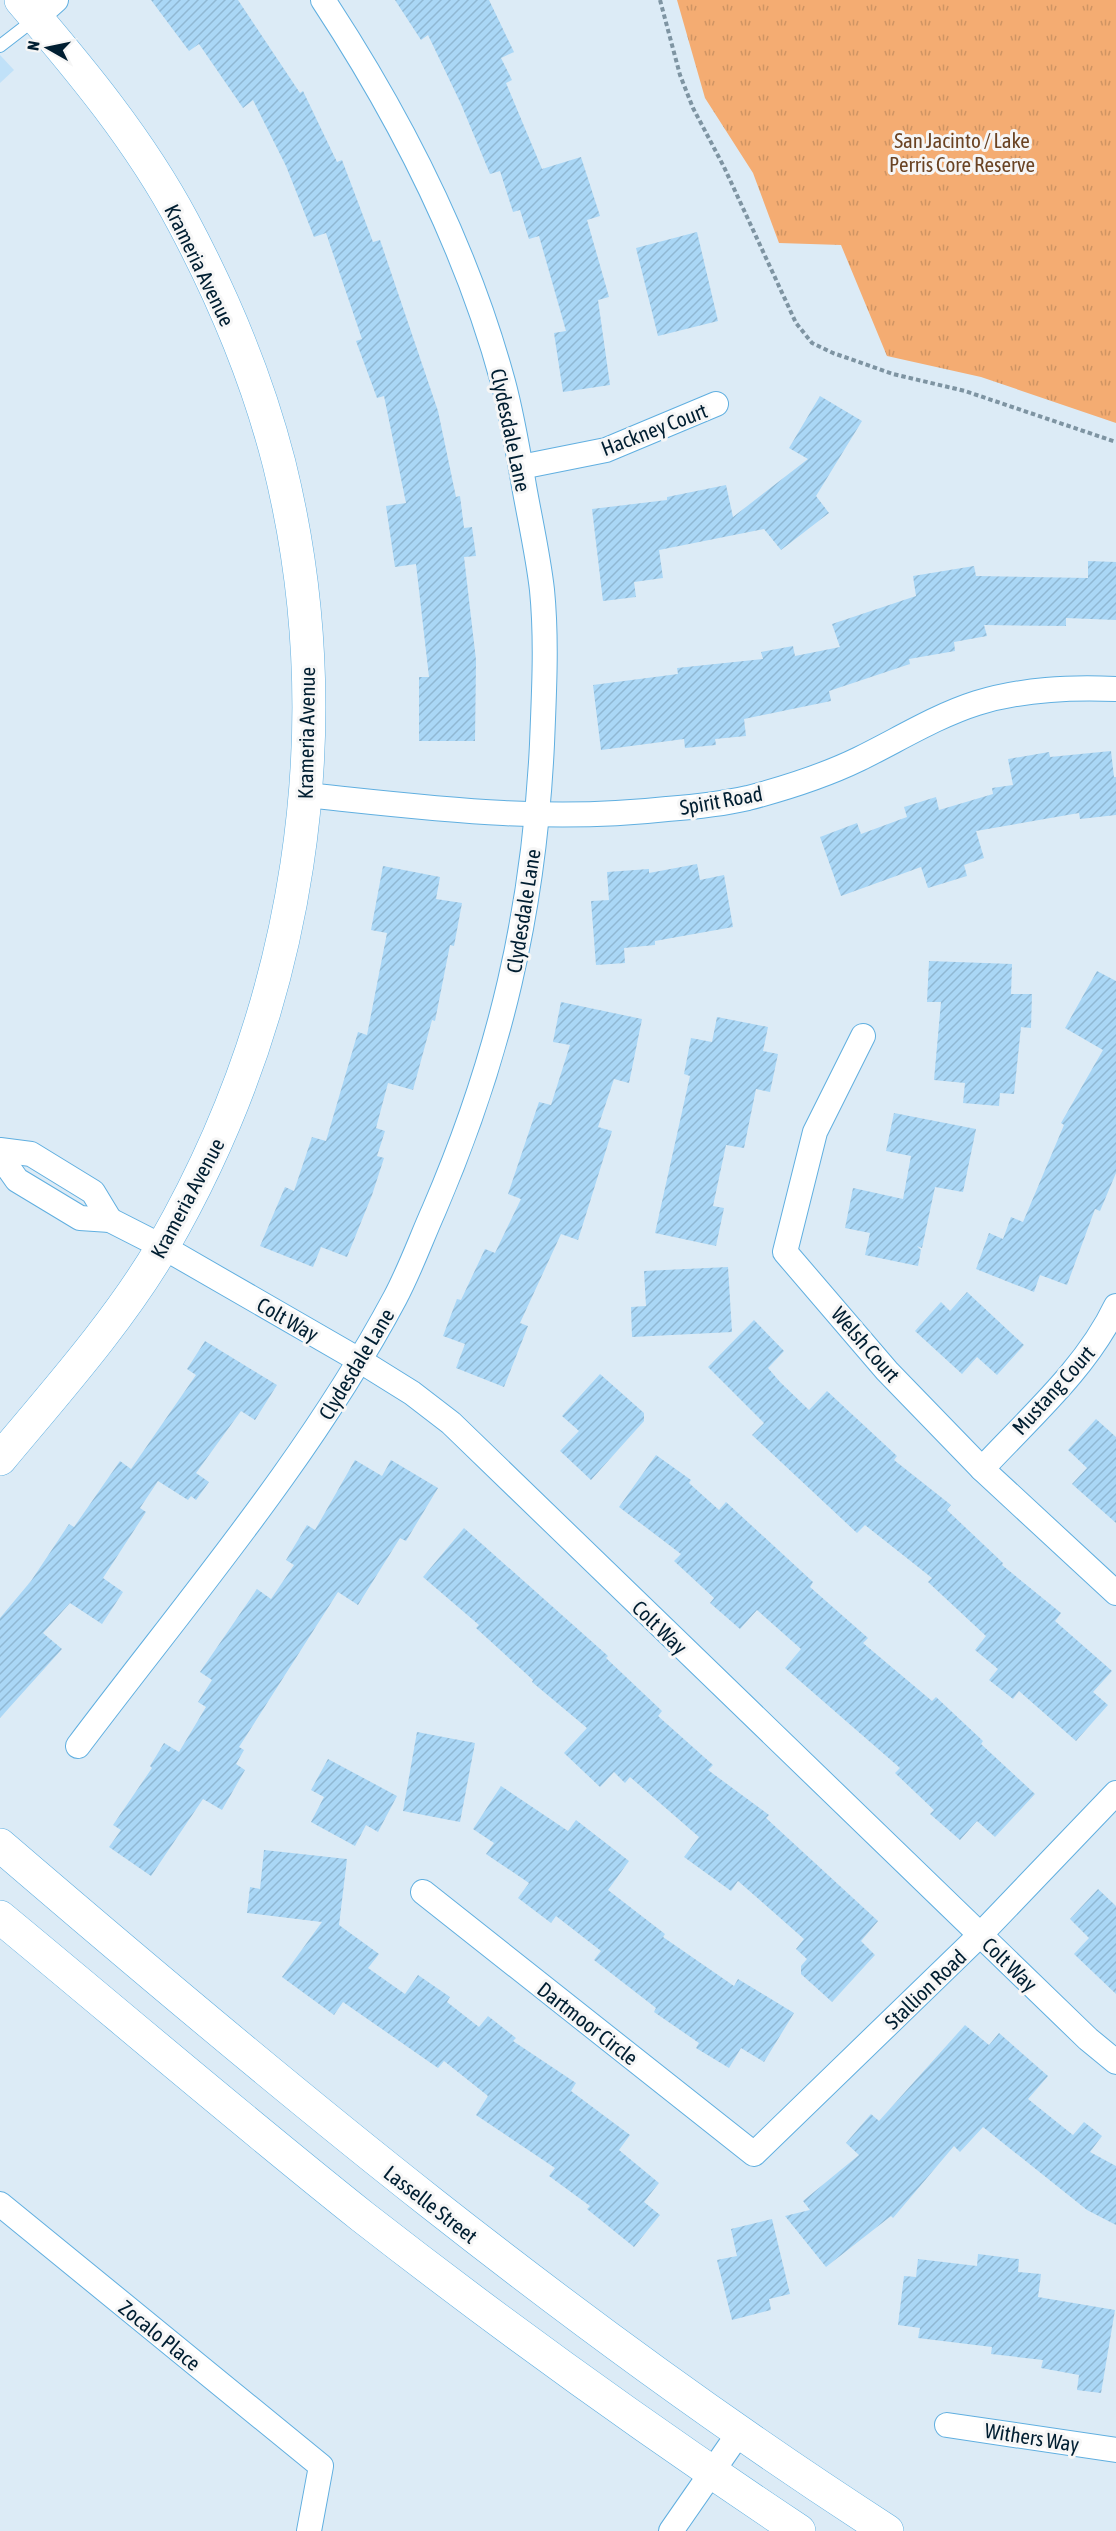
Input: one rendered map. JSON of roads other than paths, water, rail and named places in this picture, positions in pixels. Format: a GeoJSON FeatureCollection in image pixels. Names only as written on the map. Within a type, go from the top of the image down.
{"type":"FeatureCollection","features":[{"type":"Feature","properties":{"kind":"main road","name":"Krameria Avenue"},"geometry":{"type":"LineString","coordinates":[[0,1459],[112,1320],[163,1247],[218,1142],[258,1037],[286,934],[306,795],[309,731],[306,635],[297,550],[279,463],[257,391],[218,295],[183,221],[143,155],[38,6]]}},
{"type":"Feature","properties":{"kind":"main road","name":"Lasselle Street"},"geometry":{"type":"LineString","coordinates":[[0,1845],[191,2010],[417,2194],[739,2433],[887,2531]]}},
{"type":"Feature","properties":{"kind":"main road"},"geometry":{"type":"LineString","coordinates":[[0,1917],[372,2224],[570,2372],[799,2531]]}},
{"type":"Feature","properties":{"kind":"street","name":"Clydesdale Lane"},"geometry":{"type":"LineString","coordinates":[[78,1746],[297,1457],[336,1400],[398,1295],[457,1158],[489,1066],[511,984],[525,914],[537,816],[545,651],[542,588],[504,384],[473,287],[424,176],[372,79],[323,0]]}},
{"type":"Feature","properties":{"kind":"street","name":"Hackney Court"},"geometry":{"type":"LineString","coordinates":[[520,467],[606,450],[716,405]]}},
{"type":"Feature","properties":{"kind":"street","name":"Spirit Road"},"geometry":{"type":"LineString","coordinates":[[306,795],[537,816],[619,815],[746,798],[792,785],[857,760],[944,716],[976,703],[1015,693],[1070,687],[1116,689]]}},
{"type":"Feature","properties":{"kind":"street","name":"Welsh Court"},"geometry":{"type":"LineString","coordinates":[[863,1036],[815,1132],[785,1252],[887,1371],[982,1469],[1116,1593]]}},
{"type":"Feature","properties":{"kind":"street"},"geometry":{"type":"LineString","coordinates":[[0,1150],[31,1154],[93,1192],[110,1220]]}},
{"type":"Feature","properties":{"kind":"street"},"geometry":{"type":"LineString","coordinates":[[0,1156],[17,1180],[80,1218],[110,1220]]}},
{"type":"Feature","properties":{"kind":"street","name":"Colt Way"},"geometry":{"type":"LineString","coordinates":[[110,1220],[163,1247],[359,1360],[412,1393],[451,1423],[1088,2039],[1116,2062]]}},
{"type":"Feature","properties":{"kind":"street","name":"Mustang Court"},"geometry":{"type":"LineString","coordinates":[[982,1469],[1088,1353],[1105,1330],[1116,1306]]}},
{"type":"Feature","properties":{"kind":"street","name":"Stallion Road"},"geometry":{"type":"LineString","coordinates":[[754,2154],[980,1935],[1116,1793]]}},
{"type":"Feature","properties":{"kind":"street","name":"Dartmoor Circle"},"geometry":{"type":"LineString","coordinates":[[423,1892],[754,2154]]}},
{"type":"Feature","properties":{"kind":"street","name":"Zocalo Place"},"geometry":{"type":"LineString","coordinates":[[0,2204],[321,2466],[309,2531]]}},
{"type":"Feature","properties":{"kind":"street","name":"Withers Way"},"geometry":{"type":"LineString","coordinates":[[947,2425],[1116,2450]]}},
{"type":"Feature","properties":{"kind":"street"},"geometry":{"type":"LineString","coordinates":[[671,2531],[739,2433]]}},
{"type":"Feature","properties":{"kind":"lane"},"geometry":{"type":"LineString","coordinates":[[0,46],[38,6]]}},
{"type":"Feature","properties":{"kind":"park label","name":"San Jacinto / Lake Perris Core Reserve"},"geometry":{"type":"Point","coordinates":[962,152]}}]}
